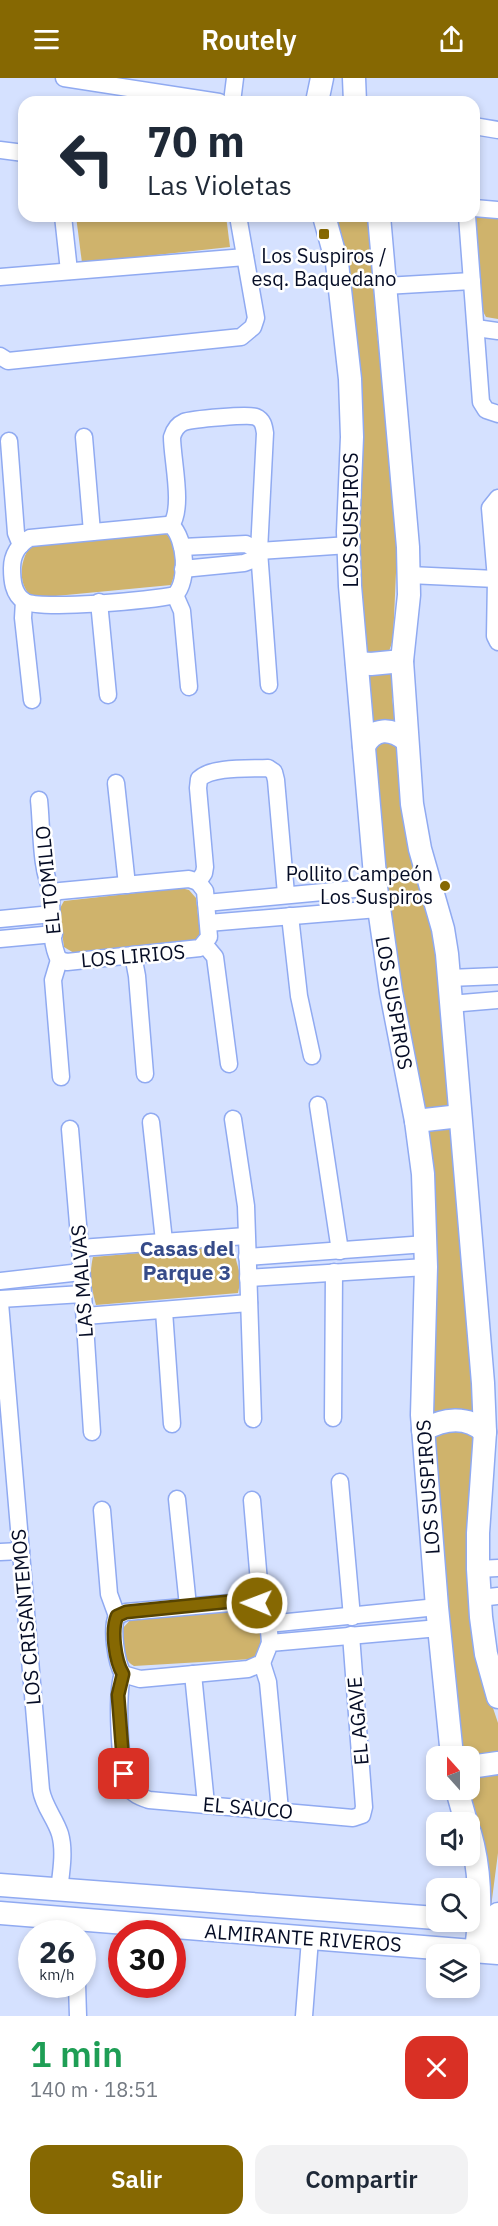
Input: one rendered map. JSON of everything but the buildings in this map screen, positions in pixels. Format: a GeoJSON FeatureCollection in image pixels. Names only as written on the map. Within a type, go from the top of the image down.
{"type":"FeatureCollection","features":[{"type":"Feature","properties":{"kind":"street"},"geometry":{"type":"LineString","coordinates":[[64,78],[180,96]]}},
{"type":"Feature","properties":{"kind":"street"},"geometry":{"type":"LineString","coordinates":[[233,96],[235,78]]}},
{"type":"Feature","properties":{"kind":"street"},"geometry":{"type":"LineString","coordinates":[[318,96],[322,78]]}},
{"type":"Feature","properties":{"kind":"street"},"geometry":{"type":"LineString","coordinates":[[354,78],[355,96]]}},
{"type":"Feature","properties":{"kind":"street"},"geometry":{"type":"LineString","coordinates":[[480,127],[498,130]]}},
{"type":"Feature","properties":{"kind":"street"},"geometry":{"type":"LineString","coordinates":[[0,150],[18,152]]}},
{"type":"Feature","properties":{"kind":"street"},"geometry":{"type":"LineString","coordinates":[[480,208],[498,210]]}},
{"type":"Feature","properties":{"kind":"street"},"geometry":{"type":"LineString","coordinates":[[64,222],[69,271]]}},
{"type":"Feature","properties":{"kind":"street"},"geometry":{"type":"LineString","coordinates":[[0,356],[8,361],[241,337],[253,327],[256,318],[239,222]]}},
{"type":"Feature","properties":{"kind":"street","name":"LOS SUSPIROS"},"geometry":{"type":"LineString","coordinates":[[326,222],[337,263],[350,379],[352,437],[349,545],[377,898],[391,992],[416,1121],[423,1174],[426,1244],[423,1430],[451,1746]]}},
{"type":"Feature","properties":{"kind":"street"},"geometry":{"type":"LineString","coordinates":[[380,222],[408,536],[409,575],[402,661],[406,740],[416,832],[443,929],[449,978],[476,1283],[485,1432],[478,1533],[488,1568],[486,1654],[498,1697]]}},
{"type":"Feature","properties":{"kind":"street"},"geometry":{"type":"LineString","coordinates":[[467,222],[481,402],[486,410],[498,414]]}},
{"type":"Feature","properties":{"kind":"street"},"geometry":{"type":"LineString","coordinates":[[0,277],[245,257]]}},
{"type":"Feature","properties":{"kind":"street"},"geometry":{"type":"LineString","coordinates":[[385,286],[472,281]]}},
{"type":"Feature","properties":{"kind":"street"},"geometry":{"type":"LineString","coordinates":[[476,328],[498,331]]}},
{"type":"Feature","properties":{"kind":"street"},"geometry":{"type":"LineString","coordinates":[[171,525],[178,533],[182,548],[183,582],[175,595],[37,605],[24,601],[7,585],[6,563],[30,538],[171,525],[175,521],[177,508],[173,432],[185,422],[255,416],[262,421],[265,433],[259,551],[269,685]]}},
{"type":"Feature","properties":{"kind":"street"},"geometry":{"type":"LineString","coordinates":[[84,437],[92,532]]}},
{"type":"Feature","properties":{"kind":"street"},"geometry":{"type":"LineString","coordinates":[[9,441],[16,533],[21,545]]}},
{"type":"Feature","properties":{"kind":"street"},"geometry":{"type":"LineString","coordinates":[[498,498],[490,508],[496,579],[495,636],[498,642]]}},
{"type":"Feature","properties":{"kind":"street"},"geometry":{"type":"LineString","coordinates":[[182,548],[246,544],[259,551],[349,545]]}},
{"type":"Feature","properties":{"kind":"street"},"geometry":{"type":"LineString","coordinates":[[183,569],[244,563],[252,560],[259,551]]}},
{"type":"Feature","properties":{"kind":"street"},"geometry":{"type":"LineString","coordinates":[[409,575],[496,579]]}},
{"type":"Feature","properties":{"kind":"street"},"geometry":{"type":"LineString","coordinates":[[175,595],[182,611],[189,687]]}},
{"type":"Feature","properties":{"kind":"street"},"geometry":{"type":"LineString","coordinates":[[24,601],[23,618],[32,700]]}},
{"type":"Feature","properties":{"kind":"street"},"geometry":{"type":"LineString","coordinates":[[99,602],[108,695]]}},
{"type":"Feature","properties":{"kind":"street"},"geometry":{"type":"LineString","coordinates":[[357,663],[402,661]]}},
{"type":"Feature","properties":{"kind":"street"},"geometry":{"type":"LineString","coordinates":[[364,746],[370,735],[382,731],[392,731],[406,740]]}},
{"type":"Feature","properties":{"kind":"street"},"geometry":{"type":"LineString","coordinates":[[198,882],[205,867],[199,779],[214,771],[268,768],[274,772],[286,894]]}},
{"type":"Feature","properties":{"kind":"street"},"geometry":{"type":"LineString","coordinates":[[116,783],[128,885]]}},
{"type":"Feature","properties":{"kind":"street","name":"EL TOMILLO"},"geometry":{"type":"LineString","coordinates":[[39,800],[47,880],[53,893],[52,914],[56,954],[59,960]]}},
{"type":"Feature","properties":{"kind":"street"},"geometry":{"type":"LineString","coordinates":[[53,893],[189,879],[205,888],[208,923],[208,937],[205,945],[215,957],[229,1064]]}},
{"type":"Feature","properties":{"kind":"street"},"geometry":{"type":"LineString","coordinates":[[206,903],[286,894],[377,898]]}},
{"type":"Feature","properties":{"kind":"street"},"geometry":{"type":"LineString","coordinates":[[208,923],[290,916],[377,898]]}},
{"type":"Feature","properties":{"kind":"street"},"geometry":{"type":"LineString","coordinates":[[0,919],[52,914]]}},
{"type":"Feature","properties":{"kind":"street"},"geometry":{"type":"LineString","coordinates":[[290,916],[299,996],[312,1056]]}},
{"type":"Feature","properties":{"kind":"street"},"geometry":{"type":"LineString","coordinates":[[0,939],[54,934]]}},
{"type":"Feature","properties":{"kind":"street","name":"LOS LIRIOS"},"geometry":{"type":"LineString","coordinates":[[59,960],[67,962],[194,951],[205,945]]}},
{"type":"Feature","properties":{"kind":"street"},"geometry":{"type":"LineString","coordinates":[[133,955],[137,976],[145,1074]]}},
{"type":"Feature","properties":{"kind":"street"},"geometry":{"type":"LineString","coordinates":[[59,960],[53,980],[61,1077]]}},
{"type":"Feature","properties":{"kind":"street"},"geometry":{"type":"LineString","coordinates":[[449,978],[498,976]]}},
{"type":"Feature","properties":{"kind":"street"},"geometry":{"type":"LineString","coordinates":[[450,1004],[498,1000]]}},
{"type":"Feature","properties":{"kind":"street"},"geometry":{"type":"LineString","coordinates":[[318,1105],[340,1251]]}},
{"type":"Feature","properties":{"kind":"street"},"geometry":{"type":"LineString","coordinates":[[416,1121],[460,1116]]}},
{"type":"Feature","properties":{"kind":"street"},"geometry":{"type":"LineString","coordinates":[[233,1119],[246,1206],[254,1419]]}},
{"type":"Feature","properties":{"kind":"street"},"geometry":{"type":"LineString","coordinates":[[152,1122],[164,1241]]}},
{"type":"Feature","properties":{"kind":"street","name":"LAS MALVAS"},"geometry":{"type":"LineString","coordinates":[[70,1130],[92,1432]]}},
{"type":"Feature","properties":{"kind":"street"},"geometry":{"type":"LineString","coordinates":[[80,1248],[246,1236]]}},
{"type":"Feature","properties":{"kind":"street"},"geometry":{"type":"LineString","coordinates":[[247,1257],[426,1244]]}},
{"type":"Feature","properties":{"kind":"street"},"geometry":{"type":"LineString","coordinates":[[248,1278],[426,1267]]}},
{"type":"Feature","properties":{"kind":"street"},"geometry":{"type":"LineString","coordinates":[[0,1281],[81,1272]]}},
{"type":"Feature","properties":{"kind":"street"},"geometry":{"type":"LineString","coordinates":[[333,1418],[334,1272]]}},
{"type":"Feature","properties":{"kind":"street"},"geometry":{"type":"LineString","coordinates":[[0,1301],[83,1294]]}},
{"type":"Feature","properties":{"kind":"street","name":"LOS CRISANTEMOS"},"geometry":{"type":"LineString","coordinates":[[0,1301],[8,1508],[21,1551],[41,1790],[44,1804],[61,1840],[62,1870],[59,1890]]}},
{"type":"Feature","properties":{"kind":"street"},"geometry":{"type":"LineString","coordinates":[[85,1316],[249,1303]]}},
{"type":"Feature","properties":{"kind":"street"},"geometry":{"type":"LineString","coordinates":[[164,1311],[172,1424]]}},
{"type":"Feature","properties":{"kind":"street"},"geometry":{"type":"LineString","coordinates":[[423,1430],[440,1422],[460,1420],[472,1423],[485,1432]]}},
{"type":"Feature","properties":{"kind":"street"},"geometry":{"type":"LineString","coordinates":[[340,1482],[352,1617]]}},
{"type":"Feature","properties":{"kind":"street"},"geometry":{"type":"LineString","coordinates":[[177,1499],[188,1606]]}},
{"type":"Feature","properties":{"kind":"street"},"geometry":{"type":"LineString","coordinates":[[252,1500],[259,1582],[257,1603]]}},
{"type":"Feature","properties":{"kind":"street"},"geometry":{"type":"LineString","coordinates":[[102,1510],[109,1593],[117,1616],[114,1629],[118,1665],[123,1674],[140,1679],[248,1669],[262,1663]]}},
{"type":"Feature","properties":{"kind":"street"},"geometry":{"type":"LineString","coordinates":[[0,1552],[21,1551]]}},
{"type":"Feature","properties":{"kind":"street"},"geometry":{"type":"LineString","coordinates":[[117,1616],[126,1612],[246,1600],[257,1603],[268,1624],[270,1643],[262,1663],[268,1677],[280,1810]]}},
{"type":"Feature","properties":{"kind":"street"},"geometry":{"type":"LineString","coordinates":[[268,1624],[352,1617],[438,1617]]}},
{"type":"Feature","properties":{"kind":"street"},"geometry":{"type":"LineString","coordinates":[[270,1643],[351,1635],[438,1617]]}},
{"type":"Feature","properties":{"kind":"street","name":"EL AGAVE"},"geometry":{"type":"LineString","coordinates":[[351,1635],[364,1807]]}},
{"type":"Feature","properties":{"kind":"street","name":"EL SAUCO"},"geometry":{"type":"LineString","coordinates":[[123,1674],[118,1704],[124,1774],[128,1788],[135,1795],[149,1800],[353,1818],[362,1815],[364,1807]]}},
{"type":"Feature","properties":{"kind":"street"},"geometry":{"type":"LineString","coordinates":[[193,1674],[206,1804]]}},
{"type":"Feature","properties":{"kind":"street"},"geometry":{"type":"LineString","coordinates":[[480,1766],[498,1763]]}},
{"type":"Feature","properties":{"kind":"street"},"geometry":{"type":"LineString","coordinates":[[476,1866],[488,1920],[489,1952]]}},
{"type":"Feature","properties":{"kind":"street","name":"ALMIRANTE RIVEROS"},"geometry":{"type":"LineString","coordinates":[[0,1885],[426,1917]]}},
{"type":"Feature","properties":{"kind":"street","name":"ALMIRANTE RIVEROS"},"geometry":{"type":"LineString","coordinates":[[0,1913],[41,1920]]}},
{"type":"Feature","properties":{"kind":"street","name":"ALMIRANTE RIVEROS"},"geometry":{"type":"LineString","coordinates":[[96,1927],[489,1952]]}},
{"type":"Feature","properties":{"kind":"street"},"geometry":{"type":"LineString","coordinates":[[304,2016],[310,1939]]}},
{"type":"Feature","properties":{"kind":"street"},"geometry":{"type":"LineString","coordinates":[[77,1998],[78,2016]]}},
{"type":"Feature","properties":{"kind":"shaded area"},"geometry":{"type":"Polygon","coordinates":[[[480,215],[498,216],[498,319],[486,317],[480,306],[474,222],[480,222],[480,215]]]}},
{"type":"Feature","properties":{"kind":"shaded area"},"geometry":{"type":"Polygon","coordinates":[[[77,222],[227,222],[230,247],[82,263],[77,222]]]}},
{"type":"Feature","properties":{"kind":"shaded area"},"geometry":{"type":"Polygon","coordinates":[[[331,222],[368,222],[377,334],[390,436],[397,550],[393,640],[388,654],[365,654],[331,222]]]}},
{"type":"Feature","properties":{"kind":"shaded area"},"geometry":{"type":"Polygon","coordinates":[[[164,532],[174,541],[176,570],[171,585],[45,597],[31,596],[24,585],[23,563],[32,545],[164,532]]]}},
{"type":"Feature","properties":{"kind":"shaded area"},"geometry":{"type":"Polygon","coordinates":[[[371,668],[393,668],[392,698],[396,727],[373,726],[366,682],[371,668]]]}},
{"type":"Feature","properties":{"kind":"shaded area"},"geometry":{"type":"Polygon","coordinates":[[[378,734],[396,738],[438,948],[449,1106],[428,1111],[422,1106],[389,920],[373,752],[378,734]]]}},
{"type":"Feature","properties":{"kind":"shaded area"},"geometry":{"type":"Polygon","coordinates":[[[181,888],[189,890],[196,898],[200,933],[196,940],[189,944],[74,953],[64,947],[59,910],[64,901],[181,888]]]}},
{"type":"Feature","properties":{"kind":"shaded area"},"geometry":{"type":"Polygon","coordinates":[[[451,1122],[476,1412],[432,1417],[425,1125],[451,1122]]]}},
{"type":"Feature","properties":{"kind":"shaded area"},"geometry":{"type":"Polygon","coordinates":[[[232,1245],[241,1278],[238,1293],[96,1305],[91,1281],[93,1257],[232,1245]]]}},
{"type":"Feature","properties":{"kind":"shaded area"},"geometry":{"type":"Polygon","coordinates":[[[445,1428],[475,1435],[484,1681],[498,1723],[498,1756],[480,1756],[480,1746],[461,1746],[433,1442],[437,1431],[445,1428]]]}},
{"type":"Feature","properties":{"kind":"shaded area"},"geometry":{"type":"Polygon","coordinates":[[[247,1609],[257,1618],[261,1633],[259,1648],[252,1659],[134,1666],[125,1654],[123,1628],[132,1618],[247,1609]]]}},
{"type":"Feature","properties":{"kind":"shaded area"},"geometry":{"type":"Polygon","coordinates":[[[498,1770],[498,1853],[491,1907],[486,1906],[479,1866],[480,1812],[469,1812],[467,1800],[480,1800],[480,1772],[498,1770]]]}},
{"type":"Feature","properties":{"kind":"place","name":"Los Suspiros / esq. Baquedano"},"geometry":{"type":"Point","coordinates":[324,234]}},
{"type":"Feature","properties":{"kind":"place","name":"Pollito Campeón Los Suspiros"},"geometry":{"type":"Point","coordinates":[445,886]}},
{"type":"Feature","properties":{"kind":"district","name":"Casas del Parque 3"},"geometry":{"type":"Point","coordinates":[187,1261]}},
{"type":"Feature","properties":{"kind":"route"},"geometry":{"type":"LineString","coordinates":[[124,1774],[118,1704],[123,1674],[118,1665],[114,1629],[117,1616],[126,1612],[246,1600],[257,1603]]}}]}
